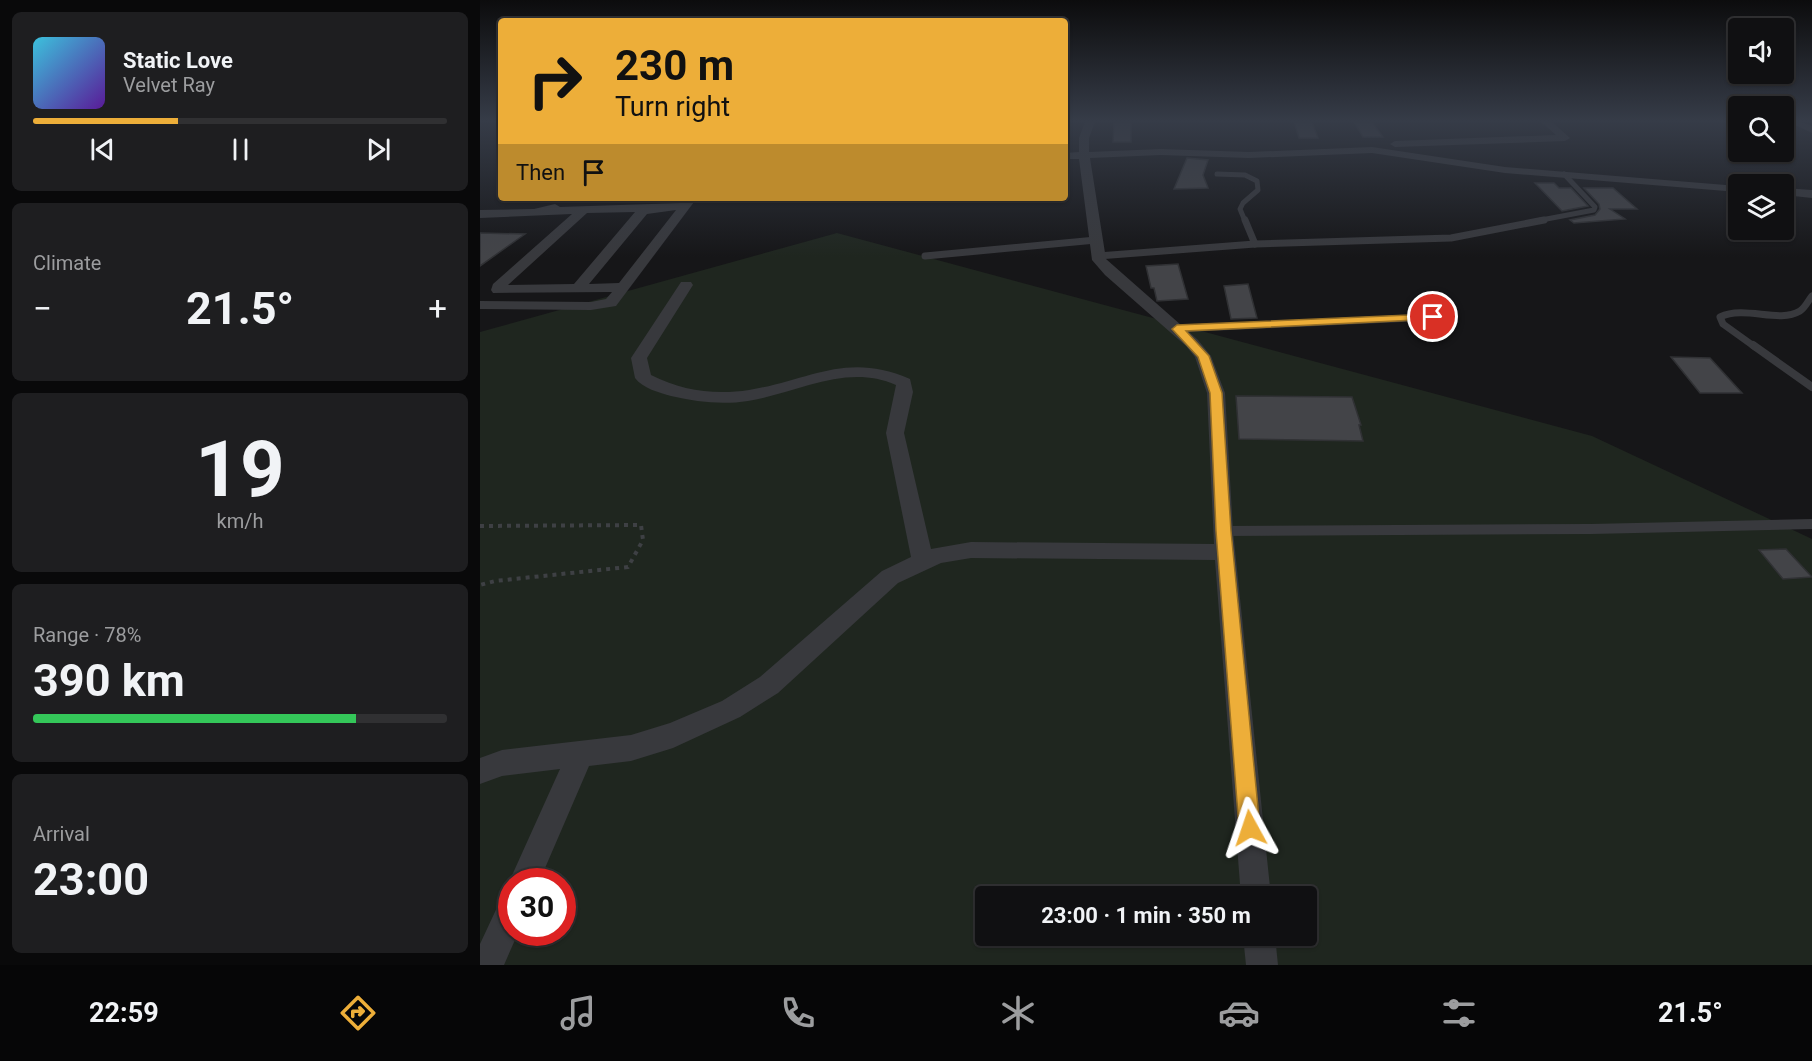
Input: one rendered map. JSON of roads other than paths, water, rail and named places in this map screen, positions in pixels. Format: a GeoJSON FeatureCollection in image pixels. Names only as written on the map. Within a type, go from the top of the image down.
{"type":"FeatureCollection","features":[{"type":"Feature","properties":{"kind":"street"},"geometry":{"type":"LineString","coordinates":[[1080,167],[1097,248],[1110,272],[1177,329],[1203,356],[1216,393],[1224,542],[1255,886]]}},
{"type":"Feature","properties":{"kind":"street"},"geometry":{"type":"LineString","coordinates":[[1480,167],[1728,188]]}},
{"type":"Feature","properties":{"kind":"street"},"geometry":{"type":"LineString","coordinates":[[1794,193],[1811,195]]}},
{"type":"Feature","properties":{"kind":"street"},"geometry":{"type":"LineString","coordinates":[[544,211],[561,206],[568,201]]}},
{"type":"Feature","properties":{"kind":"street"},"geometry":{"type":"LineString","coordinates":[[578,288],[643,211],[688,202]]}},
{"type":"Feature","properties":{"kind":"street"},"geometry":{"type":"LineString","coordinates":[[480,305],[601,306],[611,303],[688,202]]}},
{"type":"Feature","properties":{"kind":"street"},"geometry":{"type":"LineString","coordinates":[[480,214],[653,208]]}},
{"type":"Feature","properties":{"kind":"street"},"geometry":{"type":"LineString","coordinates":[[584,210],[498,287],[498,290],[626,286]]}},
{"type":"Feature","properties":{"kind":"street"},"geometry":{"type":"LineString","coordinates":[[686,285],[639,358],[643,378],[662,389],[698,396],[762,393],[809,380],[858,371],[879,372],[904,382],[896,433],[923,561]]}},
{"type":"Feature","properties":{"kind":"street"},"geometry":{"type":"LineString","coordinates":[[480,771],[502,763],[631,748],[673,735],[731,709],[769,685],[890,577],[923,561],[952,552],[1224,542]]}},
{"type":"Feature","properties":{"kind":"street"},"geometry":{"type":"LineString","coordinates":[[530,868],[581,754]]}},
{"type":"Feature","properties":{"kind":"street"},"geometry":{"type":"LineString","coordinates":[[487,965],[498,940]]}},
{"type":"Feature","properties":{"kind":"street"},"geometry":{"type":"LineString","coordinates":[[1260,946],[1262,965]]}},
{"type":"Feature","properties":{"kind":"lane"},"geometry":{"type":"LineString","coordinates":[[1217,174],[1245,175],[1257,182],[1258,190],[1243,203],[1240,209],[1255,244]]}},
{"type":"Feature","properties":{"kind":"lane"},"geometry":{"type":"LineString","coordinates":[[925,256],[1097,248],[1451,238],[1594,210],[1595,207],[1564,174]]}},
{"type":"Feature","properties":{"kind":"lane"},"geometry":{"type":"LineString","coordinates":[[1812,296],[1800,310],[1781,314],[1736,311],[1720,317],[1722,324],[1812,387]]}},
{"type":"Feature","properties":{"kind":"lane"},"geometry":{"type":"LineString","coordinates":[[1177,329],[1433,317]]}},
{"type":"Feature","properties":{"kind":"lane"},"geometry":{"type":"LineString","coordinates":[[1224,542],[1579,529],[1812,524]]}}]}
